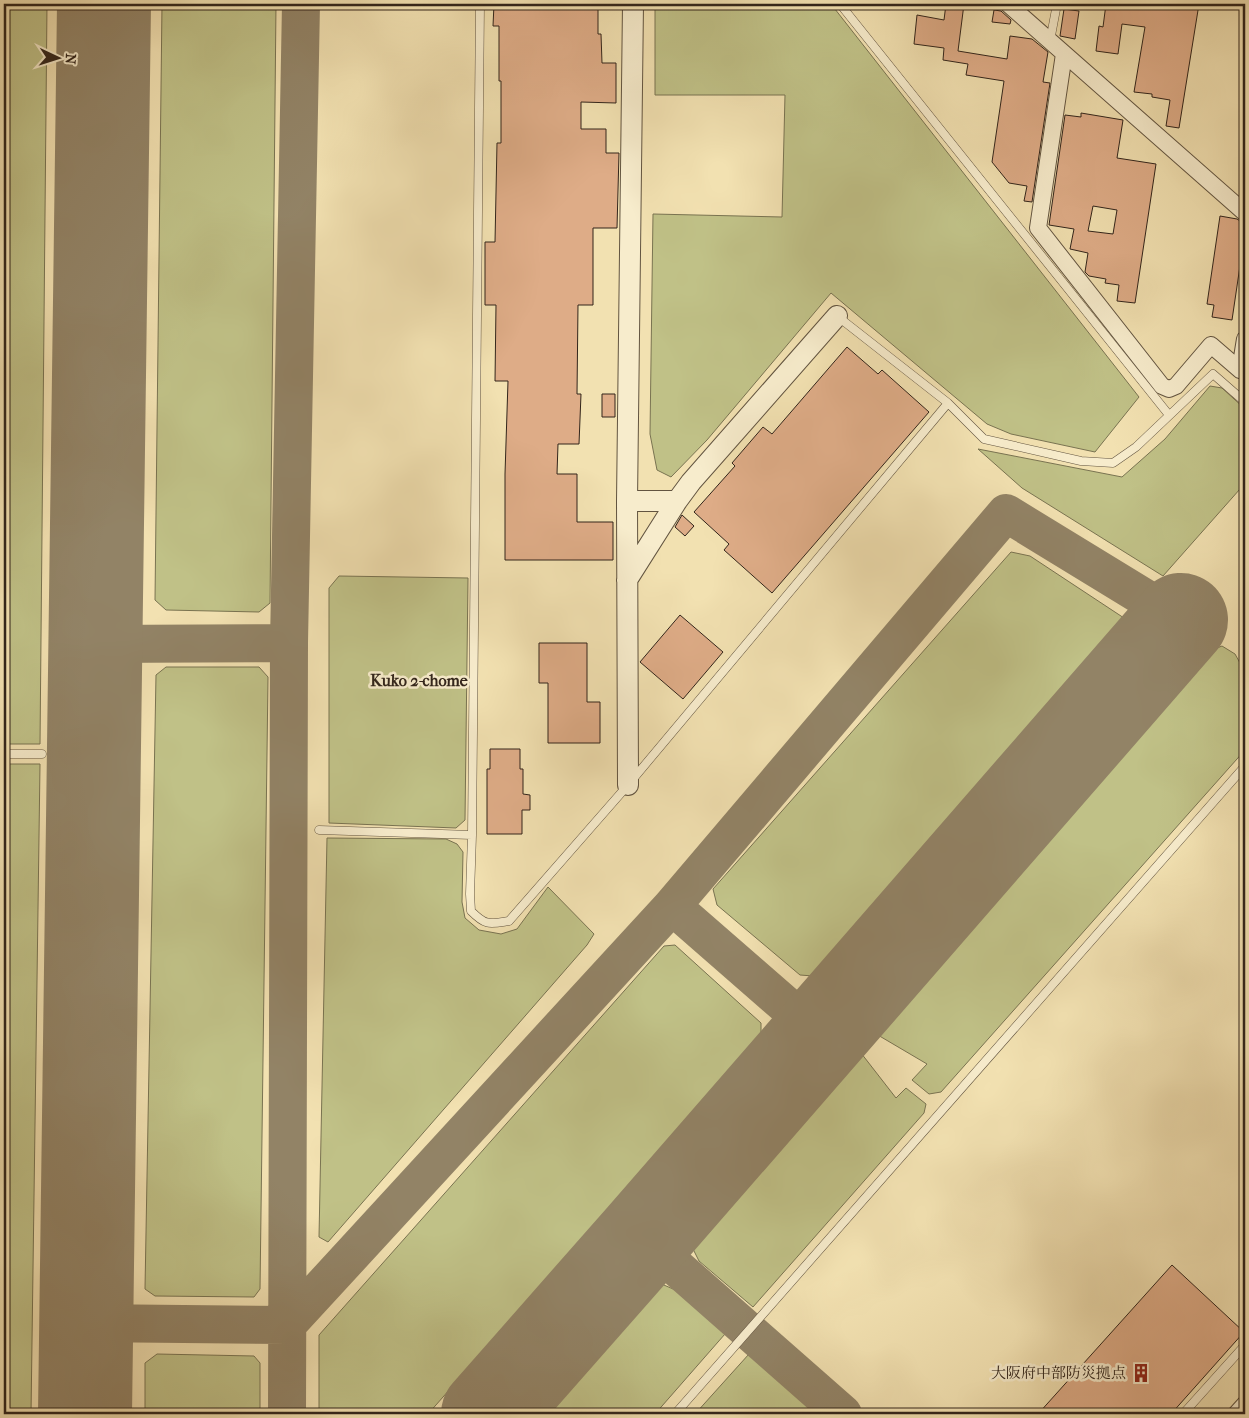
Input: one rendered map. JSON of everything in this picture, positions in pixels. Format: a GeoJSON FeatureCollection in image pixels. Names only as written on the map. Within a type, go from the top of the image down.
{"type":"FeatureCollection","features":[{"type":"Feature","properties":{"kind":"street"},"geometry":{"type":"LineString","coordinates":[[628,785],[627,501],[633,4]]}},
{"type":"Feature","properties":{"kind":"street"},"geometry":{"type":"LineString","coordinates":[[1008,4],[1245,212]]}},
{"type":"Feature","properties":{"kind":"street"},"geometry":{"type":"LineString","coordinates":[[1064,54],[1038,228],[1162,386],[1169,389],[1176,386],[1211,345],[1240,370],[1245,339]]}},
{"type":"Feature","properties":{"kind":"street"},"geometry":{"type":"LineString","coordinates":[[627,580],[691,482],[838,316]]}},
{"type":"Feature","properties":{"kind":"street"},"geometry":{"type":"LineString","coordinates":[[627,501],[677,501]]}},
{"type":"Feature","properties":{"kind":"street"},"geometry":{"type":"LineString","coordinates":[[1236,1414],[1245,1404]]}},
{"type":"Feature","properties":{"kind":"lane"},"geometry":{"type":"LineString","coordinates":[[480,4],[470,894],[471,911],[482,922],[493,924],[509,921],[628,785],[948,403]]}},
{"type":"Feature","properties":{"kind":"lane"},"geometry":{"type":"LineString","coordinates":[[840,4],[1169,415]]}},
{"type":"Feature","properties":{"kind":"lane"},"geometry":{"type":"LineString","coordinates":[[1050,41],[1057,4]]}},
{"type":"Feature","properties":{"kind":"lane"},"geometry":{"type":"LineString","coordinates":[[838,316],[948,403],[984,439],[1082,461],[1113,463],[1136,447],[1213,374],[1245,402]]}},
{"type":"Feature","properties":{"kind":"lane"},"geometry":{"type":"LineString","coordinates":[[4,754],[42,754]]}},
{"type":"Feature","properties":{"kind":"lane"},"geometry":{"type":"LineString","coordinates":[[675,1414],[1245,766]]}},
{"type":"Feature","properties":{"kind":"lane"},"geometry":{"type":"LineString","coordinates":[[319,830],[472,835]]}},
{"type":"Feature","properties":{"kind":"lane"},"geometry":{"type":"LineString","coordinates":[[1184,1414],[1245,1345]]}},
{"type":"Feature","properties":{"kind":"green space"},"geometry":{"type":"Polygon","coordinates":[[[4,4],[47,4],[40,744],[4,744],[4,4]]]}},
{"type":"Feature","properties":{"kind":"green space"},"geometry":{"type":"Polygon","coordinates":[[[162,4],[276,4],[270,603],[259,612],[166,610],[155,600],[162,4]]]}},
{"type":"Feature","properties":{"kind":"green space"},"geometry":{"type":"Polygon","coordinates":[[[655,4],[831,4],[1139,397],[1095,452],[1011,434],[987,424],[831,293],[707,440],[671,477],[657,470],[650,434],[653,214],[782,217],[785,95],[655,95],[655,4]]]}},
{"type":"Feature","properties":{"kind":"green space"},"geometry":{"type":"Polygon","coordinates":[[[1210,386],[1222,388],[1245,409],[1245,493],[1240,489],[1163,576],[1022,488],[978,449],[1122,477],[1165,439],[1210,386]]]}},
{"type":"Feature","properties":{"kind":"green space"},"geometry":{"type":"Polygon","coordinates":[[[1011,552],[1030,556],[1124,618],[813,976],[800,975],[717,905],[713,889],[1011,552]]]}},
{"type":"Feature","properties":{"kind":"green space"},"geometry":{"type":"Polygon","coordinates":[[[339,576],[468,578],[465,820],[456,828],[329,823],[329,588],[339,576]]]}},
{"type":"Feature","properties":{"kind":"green space"},"geometry":{"type":"Polygon","coordinates":[[[1222,646],[1235,654],[1245,672],[1245,700],[1241,736],[1245,739],[1245,750],[941,1092],[929,1094],[912,1080],[927,1064],[871,1031],[1212,650],[1222,646]]]}},
{"type":"Feature","properties":{"kind":"green space"},"geometry":{"type":"Polygon","coordinates":[[[166,667],[259,667],[268,677],[260,1289],[254,1297],[155,1296],[145,1289],[156,675],[166,667]]]}},
{"type":"Feature","properties":{"kind":"green space"},"geometry":{"type":"Polygon","coordinates":[[[4,764],[40,764],[31,1414],[4,1414],[4,764]]]}},
{"type":"Feature","properties":{"kind":"green space"},"geometry":{"type":"Polygon","coordinates":[[[327,838],[446,839],[457,844],[463,852],[462,902],[465,918],[479,930],[501,934],[517,929],[548,887],[594,934],[587,945],[328,1242],[319,1237],[327,838]]]}},
{"type":"Feature","properties":{"kind":"green space"},"geometry":{"type":"Polygon","coordinates":[[[675,945],[761,1023],[761,1037],[428,1414],[319,1414],[319,1335],[664,946],[675,945]]]}},
{"type":"Feature","properties":{"kind":"green space"},"geometry":{"type":"Polygon","coordinates":[[[861,1053],[896,1098],[906,1088],[926,1104],[924,1113],[753,1307],[699,1261],[691,1245],[696,1235],[861,1053]]]}},
{"type":"Feature","properties":{"kind":"green space"},"geometry":{"type":"Polygon","coordinates":[[[657,1282],[680,1292],[725,1334],[655,1414],[538,1414],[641,1296],[657,1282]]]}},
{"type":"Feature","properties":{"kind":"green space"},"geometry":{"type":"Polygon","coordinates":[[[157,1354],[254,1356],[260,1363],[260,1414],[145,1414],[145,1363],[157,1354]]]}},
{"type":"Feature","properties":{"kind":"green space"},"geometry":{"type":"Polygon","coordinates":[[[749,1354],[818,1414],[695,1414],[749,1354]]]}},
{"type":"Feature","properties":{"kind":"building"},"geometry":{"type":"Polygon","coordinates":[[[494,4],[598,4],[598,34],[601,34],[602,63],[616,63],[616,103],[581,102],[581,129],[606,129],[606,153],[619,153],[617,228],[593,228],[593,305],[578,305],[577,394],[581,394],[579,444],[558,444],[557,474],[577,474],[577,522],[613,522],[613,560],[505,560],[508,381],[495,381],[496,305],[485,305],[485,242],[495,242],[497,143],[501,143],[499,26],[493,26],[494,4]]]}},
{"type":"Feature","properties":{"kind":"building"},"geometry":{"type":"Polygon","coordinates":[[[946,4],[964,4],[958,51],[1007,59],[1010,36],[1032,39],[1048,52],[1043,82],[1050,83],[1032,202],[1024,201],[1027,186],[1009,183],[992,162],[1004,81],[966,75],[968,64],[943,60],[944,48],[914,44],[917,15],[944,20],[946,4]]]}},
{"type":"Feature","properties":{"kind":"building"},"geometry":{"type":"Polygon","coordinates":[[[1106,4],[1199,4],[1179,128],[1166,126],[1170,100],[1152,97],[1152,94],[1134,92],[1145,27],[1122,24],[1118,54],[1096,51],[1099,26],[1103,27],[1106,4]]]}},
{"type":"Feature","properties":{"kind":"building"},"geometry":{"type":"Polygon","coordinates":[[[1064,9],[1079,11],[1075,39],[1060,36],[1064,9]]]}},
{"type":"Feature","properties":{"kind":"building"},"geometry":{"type":"Polygon","coordinates":[[[994,10],[1001,11],[1011,20],[1010,24],[992,22],[994,10]]]}},
{"type":"Feature","properties":{"kind":"building"},"geometry":{"type":"Polygon","coordinates":[[[1081,113],[1123,120],[1117,158],[1156,164],[1135,303],[1117,301],[1119,285],[1105,283],[1106,279],[1089,276],[1085,272],[1088,253],[1070,249],[1074,229],[1049,225],[1065,115],[1081,117],[1081,113]],[[1093,206],[1088,231],[1113,234],[1117,210],[1093,206]]]}},
{"type":"Feature","properties":{"kind":"building"},"geometry":{"type":"Polygon","coordinates":[[[1220,216],[1237,219],[1245,223],[1232,320],[1212,317],[1214,305],[1207,304],[1220,216]]]}},
{"type":"Feature","properties":{"kind":"building"},"geometry":{"type":"Polygon","coordinates":[[[847,347],[878,374],[882,370],[929,412],[772,593],[724,550],[729,544],[694,512],[735,466],[732,463],[763,427],[772,434],[847,347]]]}},
{"type":"Feature","properties":{"kind":"building"},"geometry":{"type":"Polygon","coordinates":[[[602,394],[615,394],[615,417],[602,417],[602,394]]]}},
{"type":"Feature","properties":{"kind":"building"},"geometry":{"type":"Polygon","coordinates":[[[682,515],[694,526],[685,536],[675,527],[682,515]]]}},
{"type":"Feature","properties":{"kind":"building"},"geometry":{"type":"Polygon","coordinates":[[[680,615],[723,652],[683,699],[640,662],[680,615]]]}},
{"type":"Feature","properties":{"kind":"building"},"geometry":{"type":"Polygon","coordinates":[[[539,643],[587,643],[587,702],[600,702],[600,743],[548,743],[548,683],[539,683],[539,643]]]}},
{"type":"Feature","properties":{"kind":"building"},"geometry":{"type":"Polygon","coordinates":[[[490,749],[520,749],[520,769],[523,769],[523,794],[530,795],[530,810],[522,810],[522,834],[487,834],[487,769],[490,769],[490,749]]]}},
{"type":"Feature","properties":{"kind":"building","name":"大阪府中部防災拠点"},"geometry":{"type":"Polygon","coordinates":[[[1172,1265],[1244,1332],[1171,1414],[1038,1414],[1172,1265]]]}},
{"type":"Feature","properties":{"kind":"taxiway"},"geometry":{"type":"LineString","coordinates":[[287,1414],[289,643],[301,4]]}},
{"type":"Feature","properties":{"kind":"taxiway"},"geometry":{"type":"LineString","coordinates":[[86,1323],[287,1325],[672,906],[1006,513],[1181,620]]}},
{"type":"Feature","properties":{"kind":"taxiway"},"geometry":{"type":"LineString","coordinates":[[95,644],[289,643]]}},
{"type":"Feature","properties":{"kind":"taxiway"},"geometry":{"type":"LineString","coordinates":[[672,906],[820,1035]]}},
{"type":"Feature","properties":{"kind":"taxiway"},"geometry":{"type":"LineString","coordinates":[[643,1238],[843,1414]]}},
{"type":"Feature","properties":{"kind":"runway"},"geometry":{"type":"LineString","coordinates":[[85,1414],[104,4]]}},
{"type":"Feature","properties":{"kind":"runway"},"geometry":{"type":"LineString","coordinates":[[488,1414],[1181,620]]}},
{"type":"Feature","properties":{"kind":"place","name":"大阪府中部防災拠点"},"geometry":{"type":"Point","coordinates":[1141,1373]}},
{"type":"Feature","properties":{"kind":"district","name":"Kuko 2-chome"},"geometry":{"type":"Point","coordinates":[419,680]}}]}
